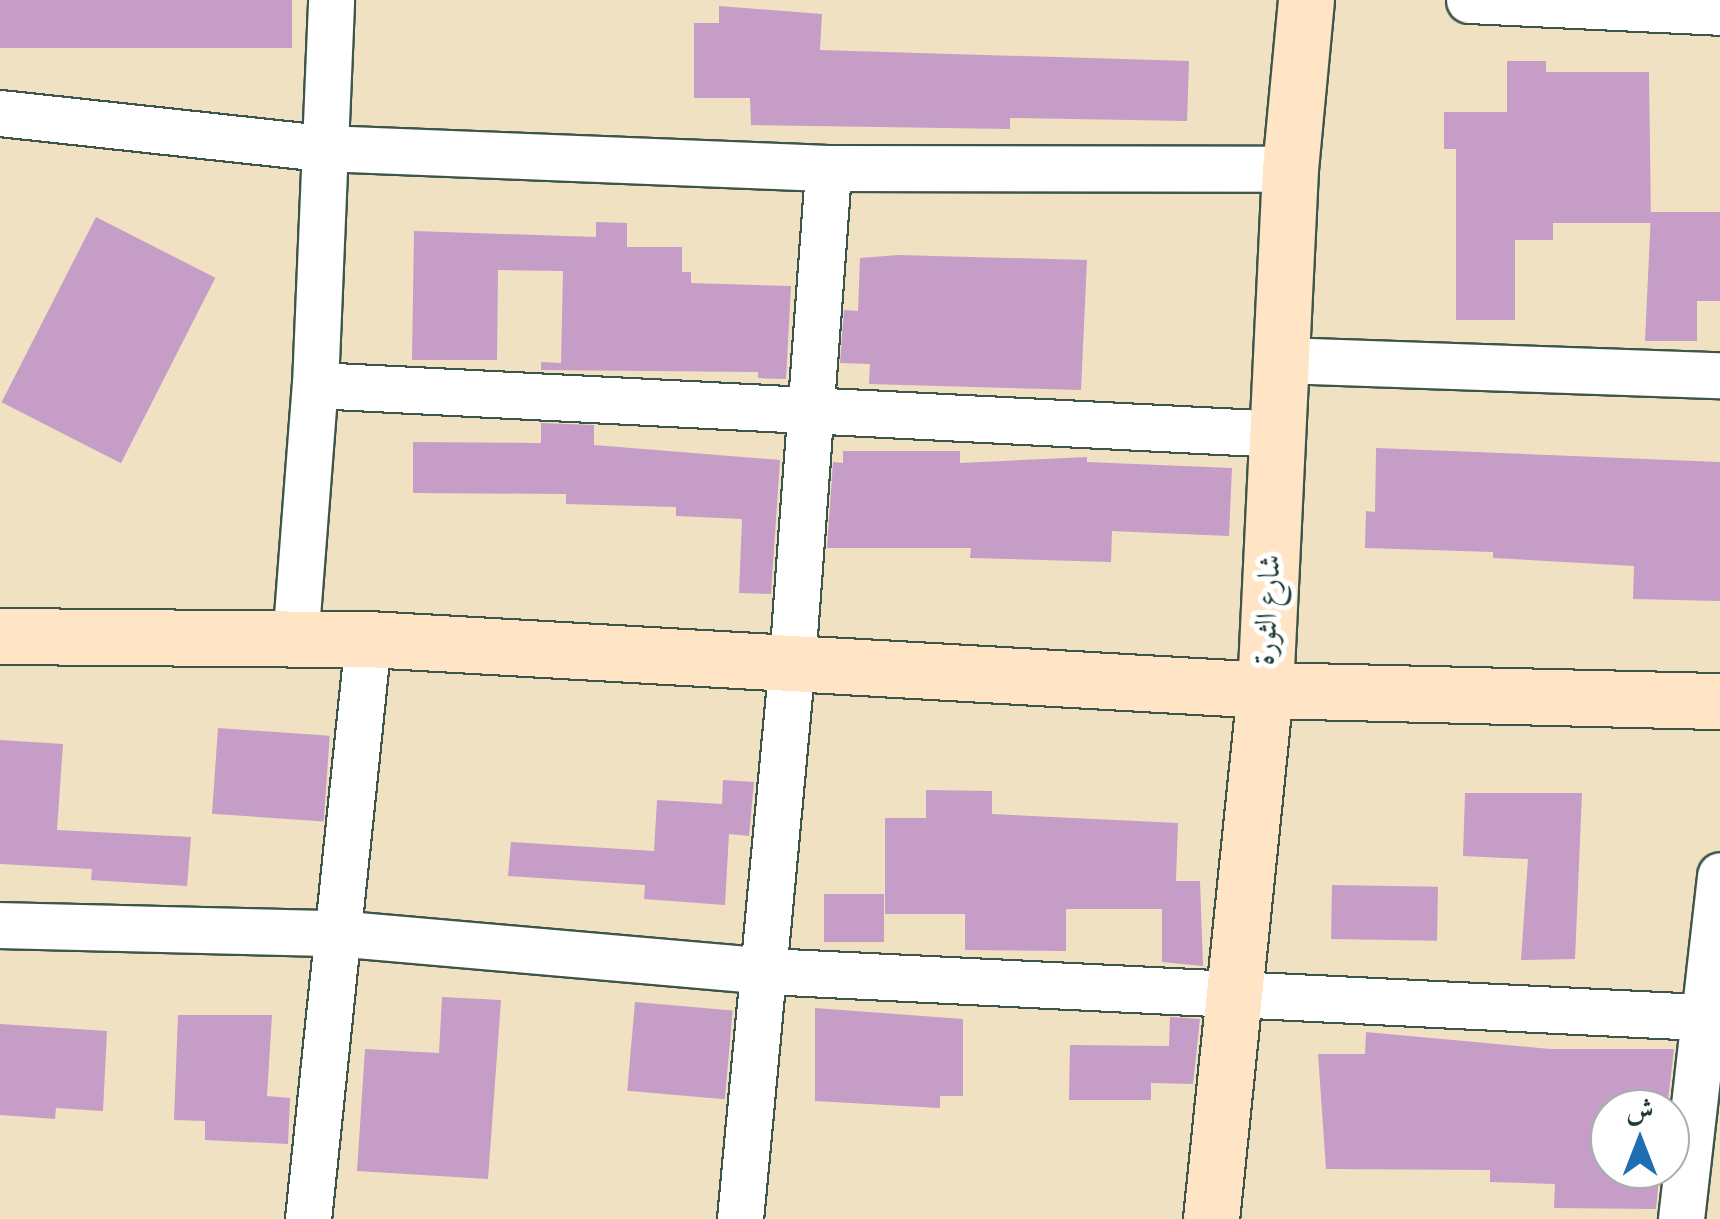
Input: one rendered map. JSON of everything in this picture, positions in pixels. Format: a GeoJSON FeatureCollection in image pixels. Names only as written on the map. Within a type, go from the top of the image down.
{"type":"FeatureCollection","features":[{"type":"Feature","properties":{"kind":"street"},"geometry":{"type":"LineString","coordinates":[[295,642],[315,386],[331,0]]}},
{"type":"Feature","properties":{"kind":"street","name":"شارع الثورة"},"geometry":{"type":"LineString","coordinates":[[1211,1219],[1265,690],[1290,169],[1306,0]]}},
{"type":"Feature","properties":{"kind":"street"},"geometry":{"type":"LineString","coordinates":[[1468,0],[1720,12]]}},
{"type":"Feature","properties":{"kind":"street"},"geometry":{"type":"LineString","coordinates":[[0,113],[323,148],[828,168],[1290,169]]}},
{"type":"Feature","properties":{"kind":"street"},"geometry":{"type":"LineString","coordinates":[[740,1219],[792,662],[828,168]]}},
{"type":"Feature","properties":{"kind":"street"},"geometry":{"type":"LineString","coordinates":[[1283,360],[1720,375]]}},
{"type":"Feature","properties":{"kind":"street"},"geometry":{"type":"LineString","coordinates":[[315,386],[1278,434]]}},
{"type":"Feature","properties":{"kind":"street"},"geometry":{"type":"LineString","coordinates":[[0,636],[368,640],[1265,690],[1720,701]]}},
{"type":"Feature","properties":{"kind":"street"},"geometry":{"type":"LineString","coordinates":[[308,1219],[334,933],[368,640]]}},
{"type":"Feature","properties":{"kind":"street"},"geometry":{"type":"LineString","coordinates":[[1681,1219],[1712,1018],[1720,875]]}},
{"type":"Feature","properties":{"kind":"street"},"geometry":{"type":"LineString","coordinates":[[0,925],[334,933],[766,971],[1712,1018]]}},
{"type":"Feature","properties":{"kind":"building"},"geometry":{"type":"Polygon","coordinates":[[[0,0],[292,0],[292,48],[0,48],[0,0]]]}},
{"type":"Feature","properties":{"kind":"building"},"geometry":{"type":"Polygon","coordinates":[[[719,6],[822,14],[820,50],[1189,61],[1187,121],[1010,118],[1010,129],[751,125],[750,98],[694,98],[694,23],[719,23],[719,6]]]}},
{"type":"Feature","properties":{"kind":"building"},"geometry":{"type":"Polygon","coordinates":[[[1507,61],[1546,61],[1546,72],[1649,72],[1651,223],[1553,223],[1553,240],[1515,240],[1515,320],[1456,320],[1456,149],[1444,149],[1444,112],[1507,112],[1507,61]]]}},
{"type":"Feature","properties":{"kind":"building"},"geometry":{"type":"Polygon","coordinates":[[[1651,212],[1720,212],[1720,301],[1697,301],[1697,341],[1645,341],[1651,212]]]}},
{"type":"Feature","properties":{"kind":"building"},"geometry":{"type":"Polygon","coordinates":[[[96,217],[215,278],[121,463],[2,402],[96,217]]]}},
{"type":"Feature","properties":{"kind":"building"},"geometry":{"type":"Polygon","coordinates":[[[596,222],[627,223],[627,247],[682,247],[682,272],[691,272],[691,283],[791,286],[786,379],[758,378],[758,372],[541,370],[541,362],[561,363],[563,271],[498,270],[497,360],[412,360],[414,231],[596,237],[596,222]]]}},
{"type":"Feature","properties":{"kind":"building"},"geometry":{"type":"Polygon","coordinates":[[[898,255],[1087,260],[1081,390],[869,384],[870,364],[840,363],[844,310],[858,311],[860,258],[898,255]]]}},
{"type":"Feature","properties":{"kind":"building"},"geometry":{"type":"Polygon","coordinates":[[[541,423],[594,425],[594,445],[780,460],[771,594],[739,593],[742,519],[676,516],[676,507],[566,504],[566,494],[413,493],[413,442],[541,443],[541,423]]]}},
{"type":"Feature","properties":{"kind":"building"},"geometry":{"type":"Polygon","coordinates":[[[1376,448],[1720,462],[1720,601],[1633,599],[1634,566],[1493,558],[1493,552],[1365,548],[1366,511],[1375,512],[1376,448]]]}},
{"type":"Feature","properties":{"kind":"building"},"geometry":{"type":"Polygon","coordinates":[[[843,451],[960,451],[960,463],[1087,457],[1087,462],[1232,468],[1229,536],[1112,531],[1111,562],[970,558],[971,548],[827,548],[833,462],[843,463],[843,451]]]}},
{"type":"Feature","properties":{"kind":"building"},"geometry":{"type":"Polygon","coordinates":[[[218,728],[330,736],[324,822],[212,814],[218,728]]]}},
{"type":"Feature","properties":{"kind":"building"},"geometry":{"type":"Polygon","coordinates":[[[0,740],[63,744],[57,830],[191,837],[187,886],[91,880],[92,869],[0,864],[0,740]]]}},
{"type":"Feature","properties":{"kind":"building"},"geometry":{"type":"Polygon","coordinates":[[[723,780],[754,782],[749,836],[729,834],[725,905],[644,899],[645,885],[508,876],[511,842],[654,851],[657,800],[722,804],[723,780]]]}},
{"type":"Feature","properties":{"kind":"building"},"geometry":{"type":"Polygon","coordinates":[[[926,790],[992,791],[992,814],[1178,823],[1176,881],[1200,881],[1203,966],[1162,962],[1162,909],[1066,909],[1066,951],[965,950],[965,914],[885,914],[885,818],[926,818],[926,790]]]}},
{"type":"Feature","properties":{"kind":"building"},"geometry":{"type":"Polygon","coordinates":[[[1465,793],[1582,793],[1575,959],[1521,960],[1528,859],[1463,856],[1465,793]]]}},
{"type":"Feature","properties":{"kind":"building"},"geometry":{"type":"Polygon","coordinates":[[[1332,885],[1438,887],[1437,941],[1331,939],[1332,885]]]}},
{"type":"Feature","properties":{"kind":"building"},"geometry":{"type":"Polygon","coordinates":[[[824,894],[884,894],[884,942],[824,942],[824,894]]]}},
{"type":"Feature","properties":{"kind":"building"},"geometry":{"type":"Polygon","coordinates":[[[442,997],[501,1000],[488,1179],[357,1171],[365,1049],[439,1053],[442,997]]]}},
{"type":"Feature","properties":{"kind":"building"},"geometry":{"type":"Polygon","coordinates":[[[635,1002],[733,1011],[725,1099],[627,1091],[635,1002]]]}},
{"type":"Feature","properties":{"kind":"building"},"geometry":{"type":"Polygon","coordinates":[[[815,1008],[963,1019],[963,1096],[940,1096],[940,1108],[815,1101],[815,1008]]]}},
{"type":"Feature","properties":{"kind":"building"},"geometry":{"type":"Polygon","coordinates":[[[178,1015],[272,1015],[267,1096],[290,1098],[288,1144],[205,1140],[205,1121],[174,1120],[178,1015]]]}},
{"type":"Feature","properties":{"kind":"building"},"geometry":{"type":"Polygon","coordinates":[[[1170,1017],[1200,1019],[1193,1084],[1151,1083],[1151,1100],[1069,1100],[1070,1045],[1169,1046],[1170,1017]]]}},
{"type":"Feature","properties":{"kind":"building"},"geometry":{"type":"Polygon","coordinates":[[[0,1024],[107,1031],[103,1111],[56,1108],[55,1119],[0,1115],[0,1024]]]}},
{"type":"Feature","properties":{"kind":"building"},"geometry":{"type":"Polygon","coordinates":[[[1366,1032],[1550,1049],[1674,1049],[1669,1089],[1590,1089],[1590,1189],[1658,1189],[1656,1209],[1554,1208],[1555,1184],[1490,1182],[1490,1170],[1326,1169],[1318,1054],[1365,1054],[1366,1032]]]}}]}
